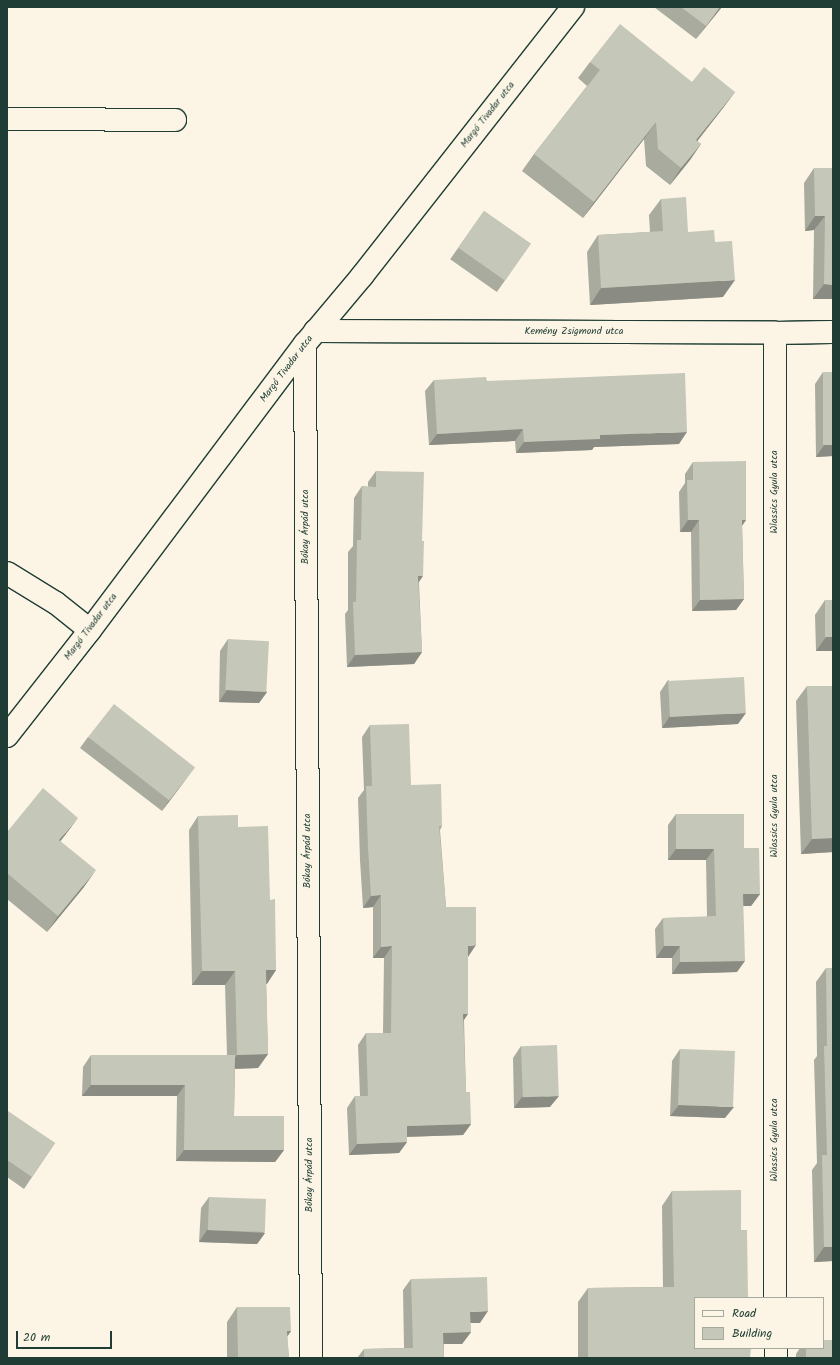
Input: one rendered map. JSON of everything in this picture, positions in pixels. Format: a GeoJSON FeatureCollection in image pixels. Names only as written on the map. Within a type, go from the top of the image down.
{"type":"FeatureCollection","features":[{"type":"Feature","properties":{"kind":"street","name":"Margó Tivadar utca"},"geometry":{"type":"LineString","coordinates":[[7,736],[90,630],[310,338],[362,276],[573,7]]}},
{"type":"Feature","properties":{"kind":"street"},"geometry":{"type":"LineString","coordinates":[[7,119],[175,120]]}},
{"type":"Feature","properties":{"kind":"street","name":"Kemény Zsigmond utca"},"geometry":{"type":"LineString","coordinates":[[310,338],[833,332]]}},
{"type":"Feature","properties":{"kind":"street","name":"Wlassics Gyula utca"},"geometry":{"type":"LineString","coordinates":[[775,333],[776,1297]]}},
{"type":"Feature","properties":{"kind":"street","name":"Bókay Árpád utca"},"geometry":{"type":"LineString","coordinates":[[310,338],[311,1358]]}},
{"type":"Feature","properties":{"kind":"street"},"geometry":{"type":"LineString","coordinates":[[7,573],[56,604],[90,630]]}},
{"type":"Feature","properties":{"kind":"building"},"geometry":{"type":"Polygon","coordinates":[[[681,7],[720,7],[706,26],[681,7]]]}},
{"type":"Feature","properties":{"kind":"building"},"geometry":{"type":"Polygon","coordinates":[[[620,24],[692,82],[704,67],[735,92],[696,140],[701,144],[681,168],[658,149],[656,122],[594,202],[534,154],[600,70],[590,62],[620,24]]]}},
{"type":"Feature","properties":{"kind":"building"},"geometry":{"type":"Polygon","coordinates":[[[814,168],[833,168],[833,285],[824,284],[825,216],[815,216],[814,168]]]}},
{"type":"Feature","properties":{"kind":"building"},"geometry":{"type":"Polygon","coordinates":[[[686,197],[688,232],[714,230],[715,242],[732,241],[735,280],[601,288],[598,235],[663,231],[661,199],[686,197]]]}},
{"type":"Feature","properties":{"kind":"building"},"geometry":{"type":"Polygon","coordinates":[[[484,211],[531,244],[505,281],[458,248],[484,211]]]}},
{"type":"Feature","properties":{"kind":"building"},"geometry":{"type":"Polygon","coordinates":[[[823,372],[833,372],[833,445],[823,445],[823,372]]]}},
{"type":"Feature","properties":{"kind":"building"},"geometry":{"type":"Polygon","coordinates":[[[685,373],[687,432],[600,435],[600,439],[524,442],[523,429],[437,434],[434,380],[486,377],[487,381],[685,373]]]}},
{"type":"Feature","properties":{"kind":"building"},"geometry":{"type":"Polygon","coordinates":[[[746,461],[746,520],[742,520],[744,599],[700,600],[699,520],[688,520],[687,480],[693,480],[693,462],[746,461]]]}},
{"type":"Feature","properties":{"kind":"building"},"geometry":{"type":"Polygon","coordinates":[[[376,471],[424,472],[422,541],[424,541],[423,576],[418,576],[422,652],[355,655],[353,602],[356,602],[357,540],[361,540],[362,486],[376,487],[376,471]]]}},
{"type":"Feature","properties":{"kind":"building"},"geometry":{"type":"Polygon","coordinates":[[[825,600],[833,600],[833,637],[825,637],[825,600]]]}},
{"type":"Feature","properties":{"kind":"building"},"geometry":{"type":"Polygon","coordinates":[[[228,639],[269,641],[266,692],[225,690],[228,639]]]}},
{"type":"Feature","properties":{"kind":"building"},"geometry":{"type":"Polygon","coordinates":[[[744,677],[746,713],[670,717],[668,681],[744,677]]]}},
{"type":"Feature","properties":{"kind":"building"},"geometry":{"type":"Polygon","coordinates":[[[807,686],[833,686],[833,838],[812,839],[807,686]]]}},
{"type":"Feature","properties":{"kind":"building"},"geometry":{"type":"Polygon","coordinates":[[[114,704],[195,767],[169,801],[88,737],[114,704]]]}},
{"type":"Feature","properties":{"kind":"building"},"geometry":{"type":"Polygon","coordinates":[[[409,724],[411,785],[441,784],[442,826],[439,826],[446,907],[476,907],[476,945],[468,946],[468,1014],[463,1014],[466,1092],[470,1092],[471,1124],[407,1126],[407,1142],[357,1144],[355,1096],[368,1096],[366,1033],[391,1033],[392,946],[381,947],[381,895],[371,896],[366,786],[372,786],[370,725],[409,724]]]}},
{"type":"Feature","properties":{"kind":"building"},"geometry":{"type":"Polygon","coordinates":[[[43,788],[78,818],[59,840],[96,870],[58,916],[7,873],[7,832],[43,788]]]}},
{"type":"Feature","properties":{"kind":"building"},"geometry":{"type":"Polygon","coordinates":[[[676,814],[744,814],[744,848],[759,848],[760,894],[743,894],[745,961],[680,962],[680,946],[664,946],[663,918],[716,916],[714,849],[676,849],[676,814]]]}},
{"type":"Feature","properties":{"kind":"building"},"geometry":{"type":"Polygon","coordinates":[[[238,815],[238,827],[268,826],[270,900],[275,899],[276,970],[266,970],[268,1054],[237,1055],[235,971],[202,971],[198,816],[238,815]]]}},
{"type":"Feature","properties":{"kind":"building"},"geometry":{"type":"Polygon","coordinates":[[[826,968],[833,968],[833,1247],[824,1247],[822,1155],[827,1155],[824,1046],[827,1046],[826,968]]]}},
{"type":"Feature","properties":{"kind":"building"},"geometry":{"type":"Polygon","coordinates":[[[557,1045],[559,1096],[523,1097],[521,1046],[557,1045]]]}},
{"type":"Feature","properties":{"kind":"building"},"geometry":{"type":"Polygon","coordinates":[[[680,1049],[735,1051],[733,1107],[678,1105],[680,1049]]]}},
{"type":"Feature","properties":{"kind":"building"},"geometry":{"type":"Polygon","coordinates":[[[91,1055],[235,1055],[234,1116],[284,1116],[284,1150],[184,1150],[185,1085],[91,1085],[91,1055]]]}},
{"type":"Feature","properties":{"kind":"building"},"geometry":{"type":"Polygon","coordinates":[[[8,1111],[55,1143],[32,1177],[7,1160],[8,1111]]]}},
{"type":"Feature","properties":{"kind":"building"},"geometry":{"type":"Polygon","coordinates":[[[741,1190],[741,1230],[747,1230],[748,1297],[694,1297],[694,1349],[751,1349],[750,1358],[588,1358],[588,1288],[674,1287],[672,1191],[741,1190]]]}},
{"type":"Feature","properties":{"kind":"building"},"geometry":{"type":"Polygon","coordinates":[[[209,1197],[266,1199],[265,1232],[208,1230],[209,1197]]]}},
{"type":"Feature","properties":{"kind":"building"},"geometry":{"type":"Polygon","coordinates":[[[487,1277],[488,1311],[470,1312],[471,1332],[443,1333],[444,1358],[364,1358],[364,1349],[413,1348],[411,1279],[487,1277]]]}},
{"type":"Feature","properties":{"kind":"building"},"geometry":{"type":"Polygon","coordinates":[[[237,1307],[290,1307],[291,1331],[287,1331],[289,1358],[238,1358],[237,1307]]]}},
{"type":"Feature","properties":{"kind":"building"},"geometry":{"type":"Polygon","coordinates":[[[824,1340],[833,1340],[833,1358],[806,1358],[806,1349],[824,1349],[824,1340]]]}}]}
